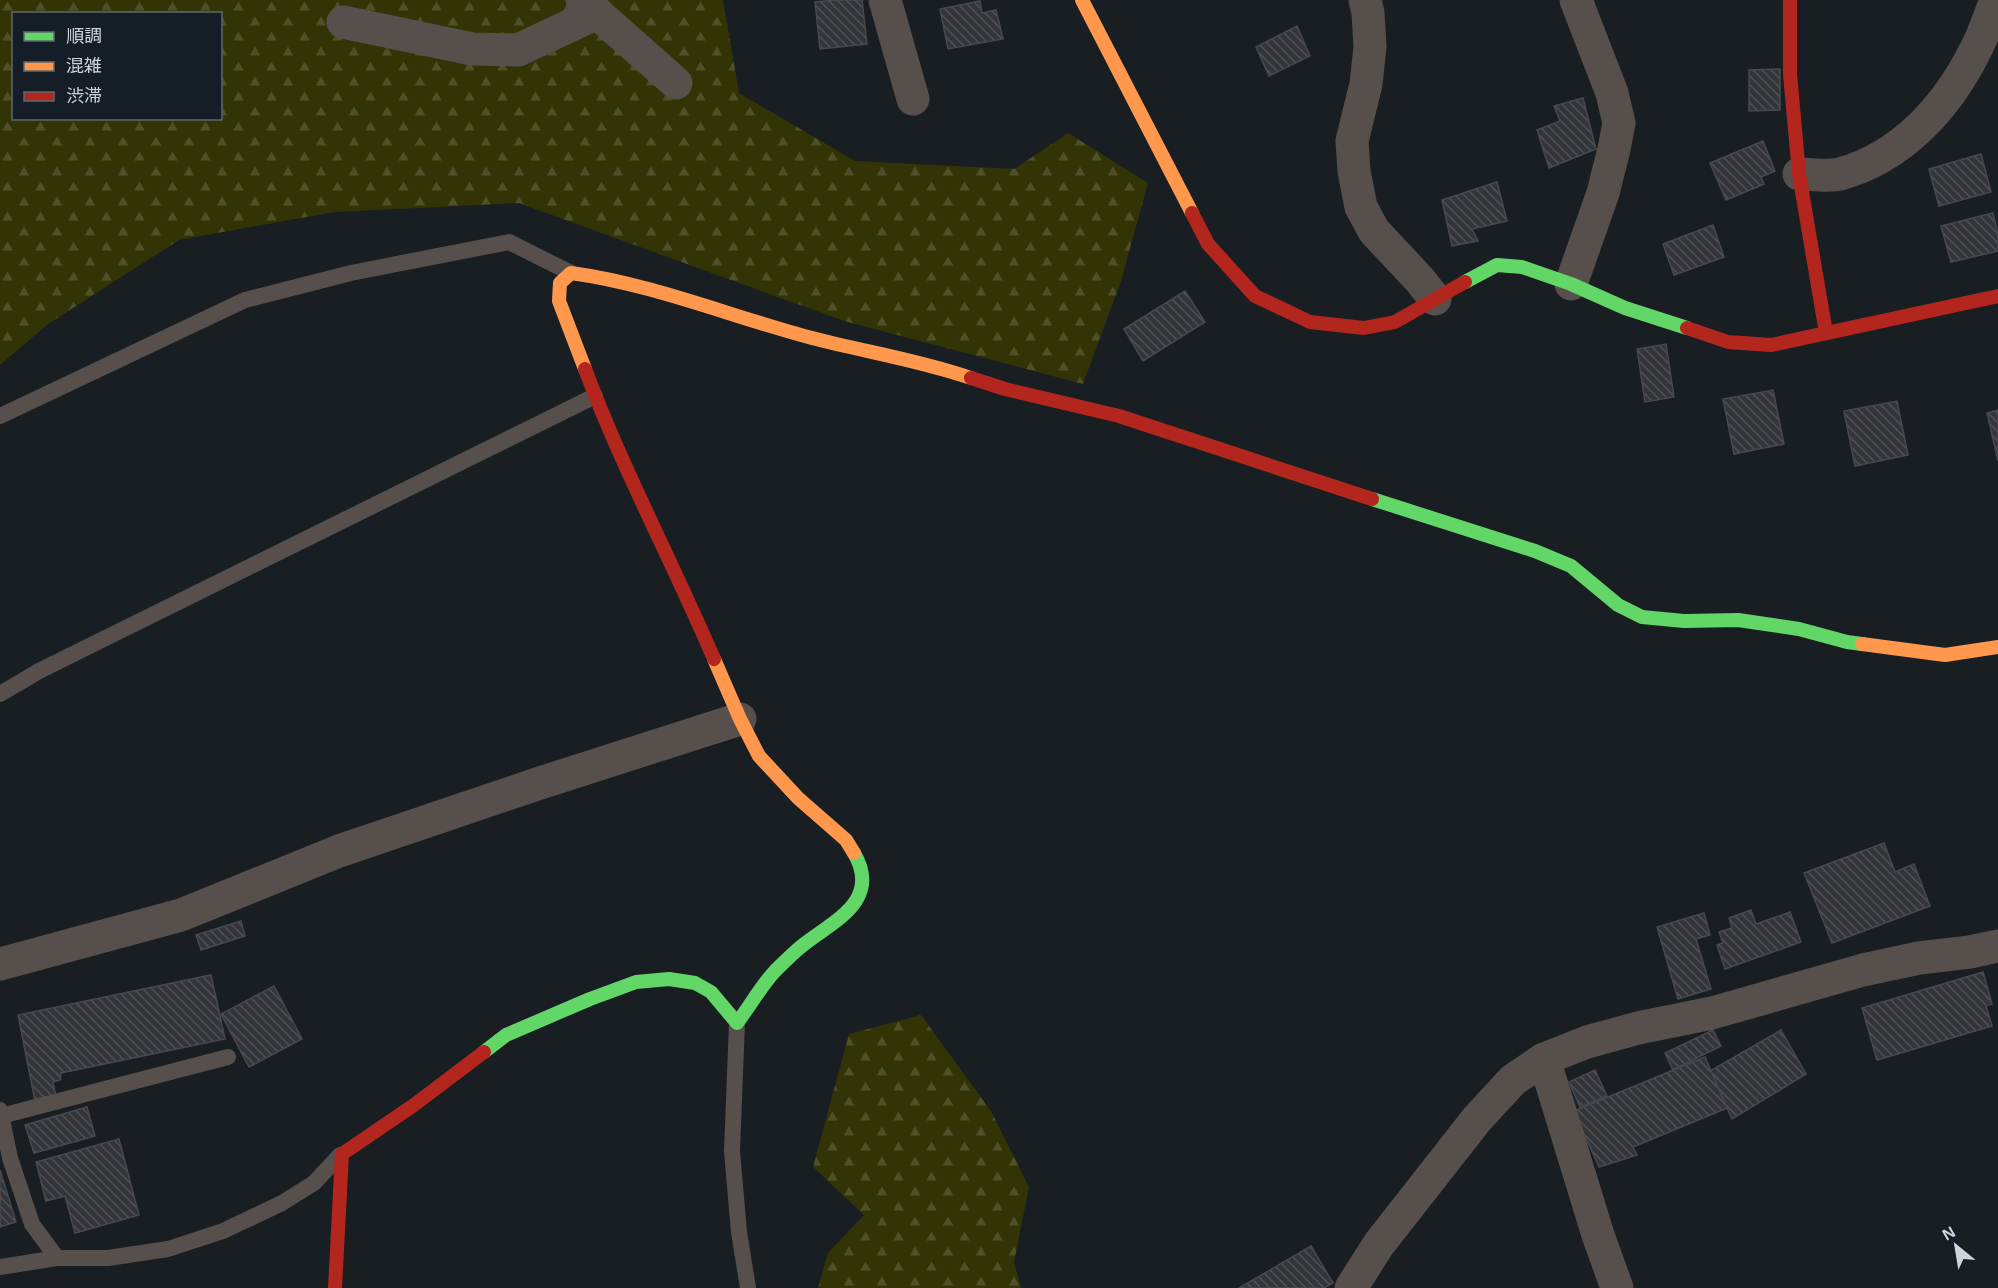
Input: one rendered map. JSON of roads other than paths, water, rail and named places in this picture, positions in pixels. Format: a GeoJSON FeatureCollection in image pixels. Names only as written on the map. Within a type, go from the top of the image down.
{"type":"FeatureCollection","features":[{"type":"Feature","properties":{"kind":"street"},"geometry":{"type":"LineString","coordinates":[[885,0],[913,99]]}},
{"type":"Feature","properties":{"kind":"street"},"geometry":{"type":"LineString","coordinates":[[1082,0],[1208,244],[1255,296],[1310,322],[1364,328],[1395,322],[1497,265],[1522,267],[1571,284],[1624,308],[1728,342],[1771,345],[1998,296]]}},
{"type":"Feature","properties":{"kind":"street"},"geometry":{"type":"LineString","coordinates":[[1365,0],[1370,46],[1366,84],[1352,141],[1354,171],[1361,207],[1374,231],[1419,279],[1434,299]]}},
{"type":"Feature","properties":{"kind":"street"},"geometry":{"type":"LineString","coordinates":[[1571,284],[1602,193],[1619,123],[1612,93],[1576,0]]}},
{"type":"Feature","properties":{"kind":"street"},"geometry":{"type":"LineString","coordinates":[[1790,0],[1790,74],[1799,174],[1826,333]]}},
{"type":"Feature","properties":{"kind":"street"},"geometry":{"type":"LineString","coordinates":[[1799,174],[1838,175],[1883,157],[1918,131],[1956,86],[1976,50],[1996,0]]}},
{"type":"Feature","properties":{"kind":"street"},"geometry":{"type":"LineString","coordinates":[[343,22],[472,49],[518,50],[589,6],[676,83]]}},
{"type":"Feature","properties":{"kind":"street"},"geometry":{"type":"LineString","coordinates":[[335,1288],[342,1154],[414,1105],[506,1035],[636,982],[669,979],[694,983],[711,992],[737,1023],[775,971],[803,945],[844,916],[858,898],[862,880],[858,860],[846,840],[798,798],[759,756],[740,719],[685,592],[612,438],[559,301],[560,284],[571,273],[608,278],[813,338],[933,365],[1005,389],[1119,416],[1414,513],[1480,532],[1571,566],[1618,605],[1642,617],[1684,621],[1738,620],[1799,629],[1847,642],[1945,655],[1998,647]]}},
{"type":"Feature","properties":{"kind":"street"},"geometry":{"type":"LineString","coordinates":[[0,964],[181,915],[339,851],[740,719]]}},
{"type":"Feature","properties":{"kind":"street"},"geometry":{"type":"LineString","coordinates":[[1352,1288],[1379,1244],[1477,1119],[1514,1080],[1544,1059],[1638,1028],[1712,1013],[1863,970],[1919,958],[1998,946]]}},
{"type":"Feature","properties":{"kind":"street"},"geometry":{"type":"LineString","coordinates":[[1544,1059],[1598,1235],[1617,1288]]}},
{"type":"Feature","properties":{"kind":"lane"},"geometry":{"type":"LineString","coordinates":[[0,416],[245,300],[351,273],[509,242],[571,273]]}},
{"type":"Feature","properties":{"kind":"lane"},"geometry":{"type":"LineString","coordinates":[[0,694],[39,671],[595,396]]}},
{"type":"Feature","properties":{"kind":"lane"},"geometry":{"type":"LineString","coordinates":[[737,1023],[732,1151],[739,1232],[748,1288]]}},
{"type":"Feature","properties":{"kind":"lane"},"geometry":{"type":"LineString","coordinates":[[57,1258],[33,1224],[10,1158],[1,1113],[228,1057]]}},
{"type":"Feature","properties":{"kind":"lane"},"geometry":{"type":"LineString","coordinates":[[0,1267],[57,1258],[108,1258],[168,1249],[223,1231],[282,1203],[314,1183],[342,1154]]}}]}
